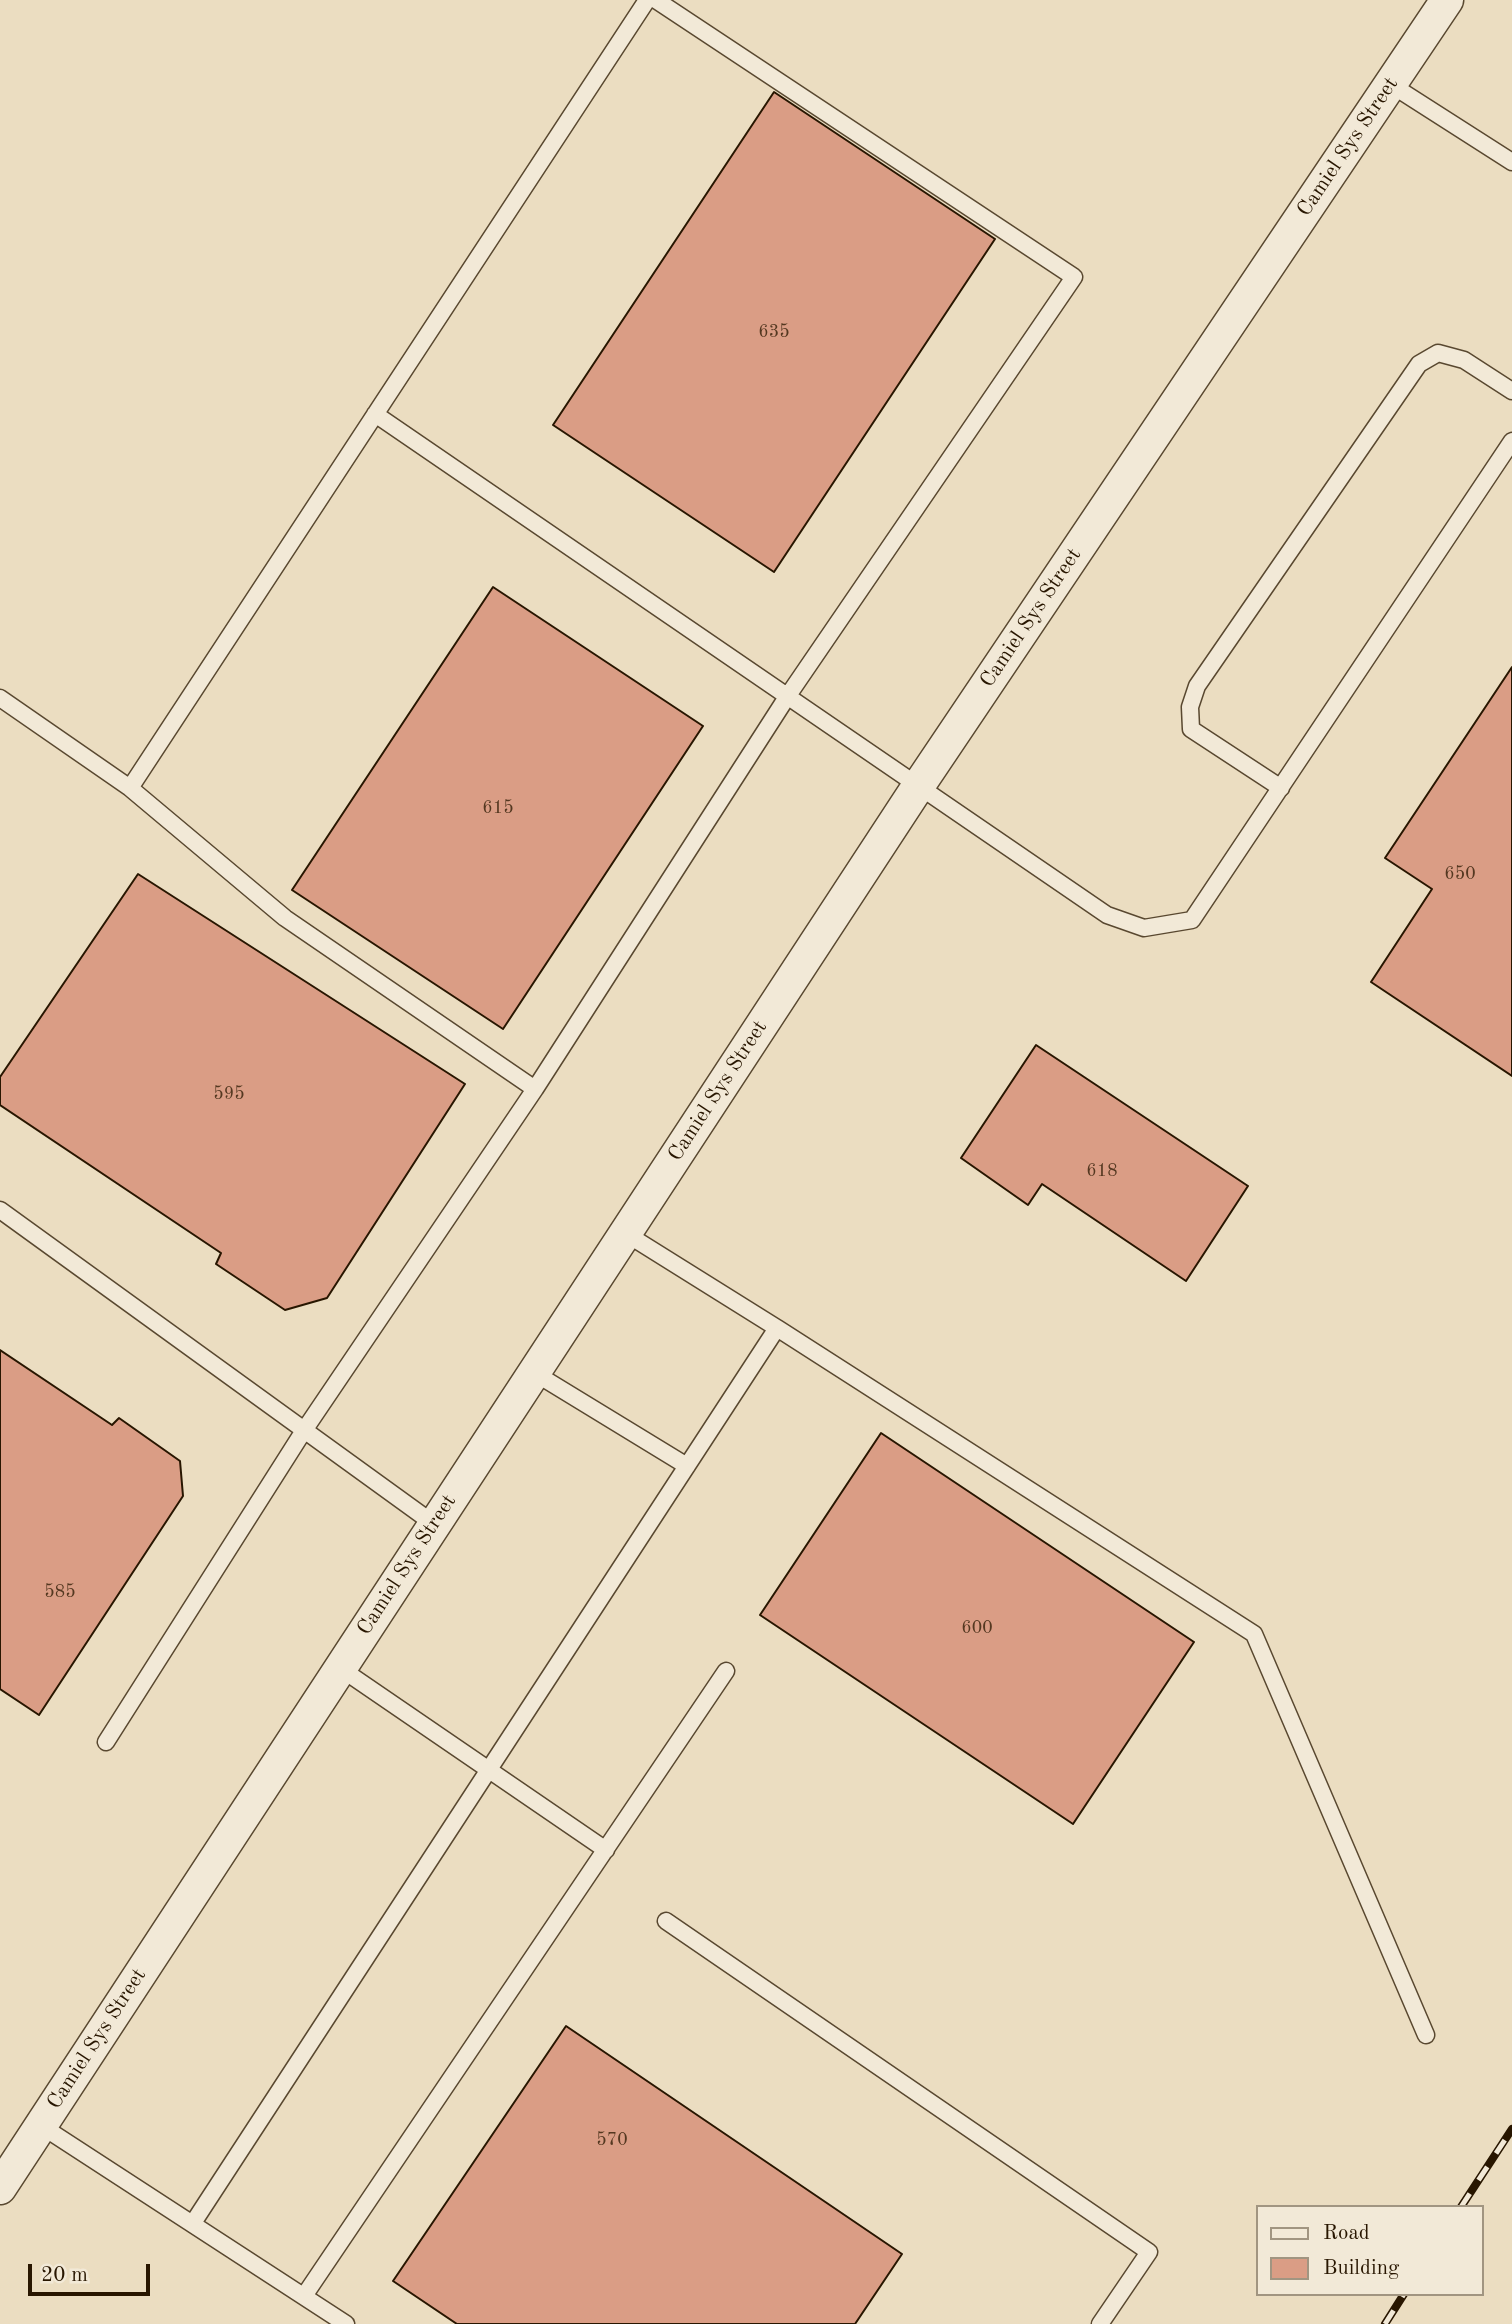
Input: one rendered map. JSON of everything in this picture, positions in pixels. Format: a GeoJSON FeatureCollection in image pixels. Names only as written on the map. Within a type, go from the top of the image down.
{"type":"FeatureCollection","features":[{"type":"Feature","properties":{"kind":"street","name":"Camiel Sys Street"},"geometry":{"type":"LineString","coordinates":[[0,2188],[917,788],[1447,0]]}},
{"type":"Feature","properties":{"kind":"lane"},"geometry":{"type":"LineString","coordinates":[[130,788],[647,0]]}},
{"type":"Feature","properties":{"kind":"lane"},"geometry":{"type":"LineString","coordinates":[[106,1742],[303,1432],[535,1089],[788,697],[1074,277],[656,0]]}},
{"type":"Feature","properties":{"kind":"lane"},"geometry":{"type":"LineString","coordinates":[[1390,84],[1512,162]]}},
{"type":"Feature","properties":{"kind":"lane"},"geometry":{"type":"LineString","coordinates":[[1280,788],[1191,729],[1190,707],[1197,686],[1419,364],[1438,353],[1464,360],[1512,391]]}},
{"type":"Feature","properties":{"kind":"lane"},"geometry":{"type":"LineString","coordinates":[[375,414],[917,788],[1107,915],[1144,928],[1192,920],[1512,441]]}},
{"type":"Feature","properties":{"kind":"lane"},"geometry":{"type":"LineString","coordinates":[[0,698],[130,788],[285,918],[535,1089]]}},
{"type":"Feature","properties":{"kind":"lane"},"geometry":{"type":"LineString","coordinates":[[0,1210],[433,1524]]}},
{"type":"Feature","properties":{"kind":"lane"},"geometry":{"type":"LineString","coordinates":[[625,1233],[1254,1634],[1426,2035]]}},
{"type":"Feature","properties":{"kind":"lane"},"geometry":{"type":"LineString","coordinates":[[193,2223],[777,1328]]}},
{"type":"Feature","properties":{"kind":"lane"},"geometry":{"type":"LineString","coordinates":[[533,1372],[687,1466]]}},
{"type":"Feature","properties":{"kind":"lane"},"geometry":{"type":"LineString","coordinates":[[340,1668],[606,1850]]}},
{"type":"Feature","properties":{"kind":"lane"},"geometry":{"type":"LineString","coordinates":[[304,2296],[726,1671]]}},
{"type":"Feature","properties":{"kind":"lane"},"geometry":{"type":"LineString","coordinates":[[666,1922],[1149,2252],[1100,2324]]}},
{"type":"Feature","properties":{"kind":"lane"},"geometry":{"type":"LineString","coordinates":[[40,2125],[346,2324]]}},
{"type":"Feature","properties":{"kind":"building"},"geometry":{"type":"Polygon","coordinates":[[[774,92],[995,239],[774,572],[553,425],[774,92]]]}},
{"type":"Feature","properties":{"kind":"building"},"geometry":{"type":"Polygon","coordinates":[[[493,587],[703,726],[503,1029],[292,890],[493,587]]]}},
{"type":"Feature","properties":{"kind":"building"},"geometry":{"type":"Polygon","coordinates":[[[1512,667],[1512,1076],[1371,982],[1432,889],[1385,858],[1512,667]]]}},
{"type":"Feature","properties":{"kind":"building"},"geometry":{"type":"Polygon","coordinates":[[[138,874],[465,1084],[327,1298],[285,1310],[216,1264],[221,1253],[0,1105],[0,1077],[138,874]]]}},
{"type":"Feature","properties":{"kind":"building"},"geometry":{"type":"Polygon","coordinates":[[[1036,1045],[1248,1186],[1186,1281],[1042,1184],[1028,1205],[961,1158],[1036,1045]]]}},
{"type":"Feature","properties":{"kind":"building"},"geometry":{"type":"Polygon","coordinates":[[[0,1350],[112,1425],[119,1418],[180,1461],[183,1496],[39,1715],[0,1689],[0,1350]]]}},
{"type":"Feature","properties":{"kind":"building"},"geometry":{"type":"Polygon","coordinates":[[[881,1433],[1194,1642],[1073,1824],[760,1615],[881,1433]]]}},
{"type":"Feature","properties":{"kind":"building"},"geometry":{"type":"Polygon","coordinates":[[[566,2026],[902,2254],[855,2324],[457,2324],[393,2281],[566,2026]]]}},
{"type":"Feature","properties":{"kind":"railway"},"geometry":{"type":"LineString","coordinates":[[1462,2205],[1512,2129]]}},
{"type":"Feature","properties":{"kind":"railway"},"geometry":{"type":"LineString","coordinates":[[1385,2324],[1403,2296]]}}]}
